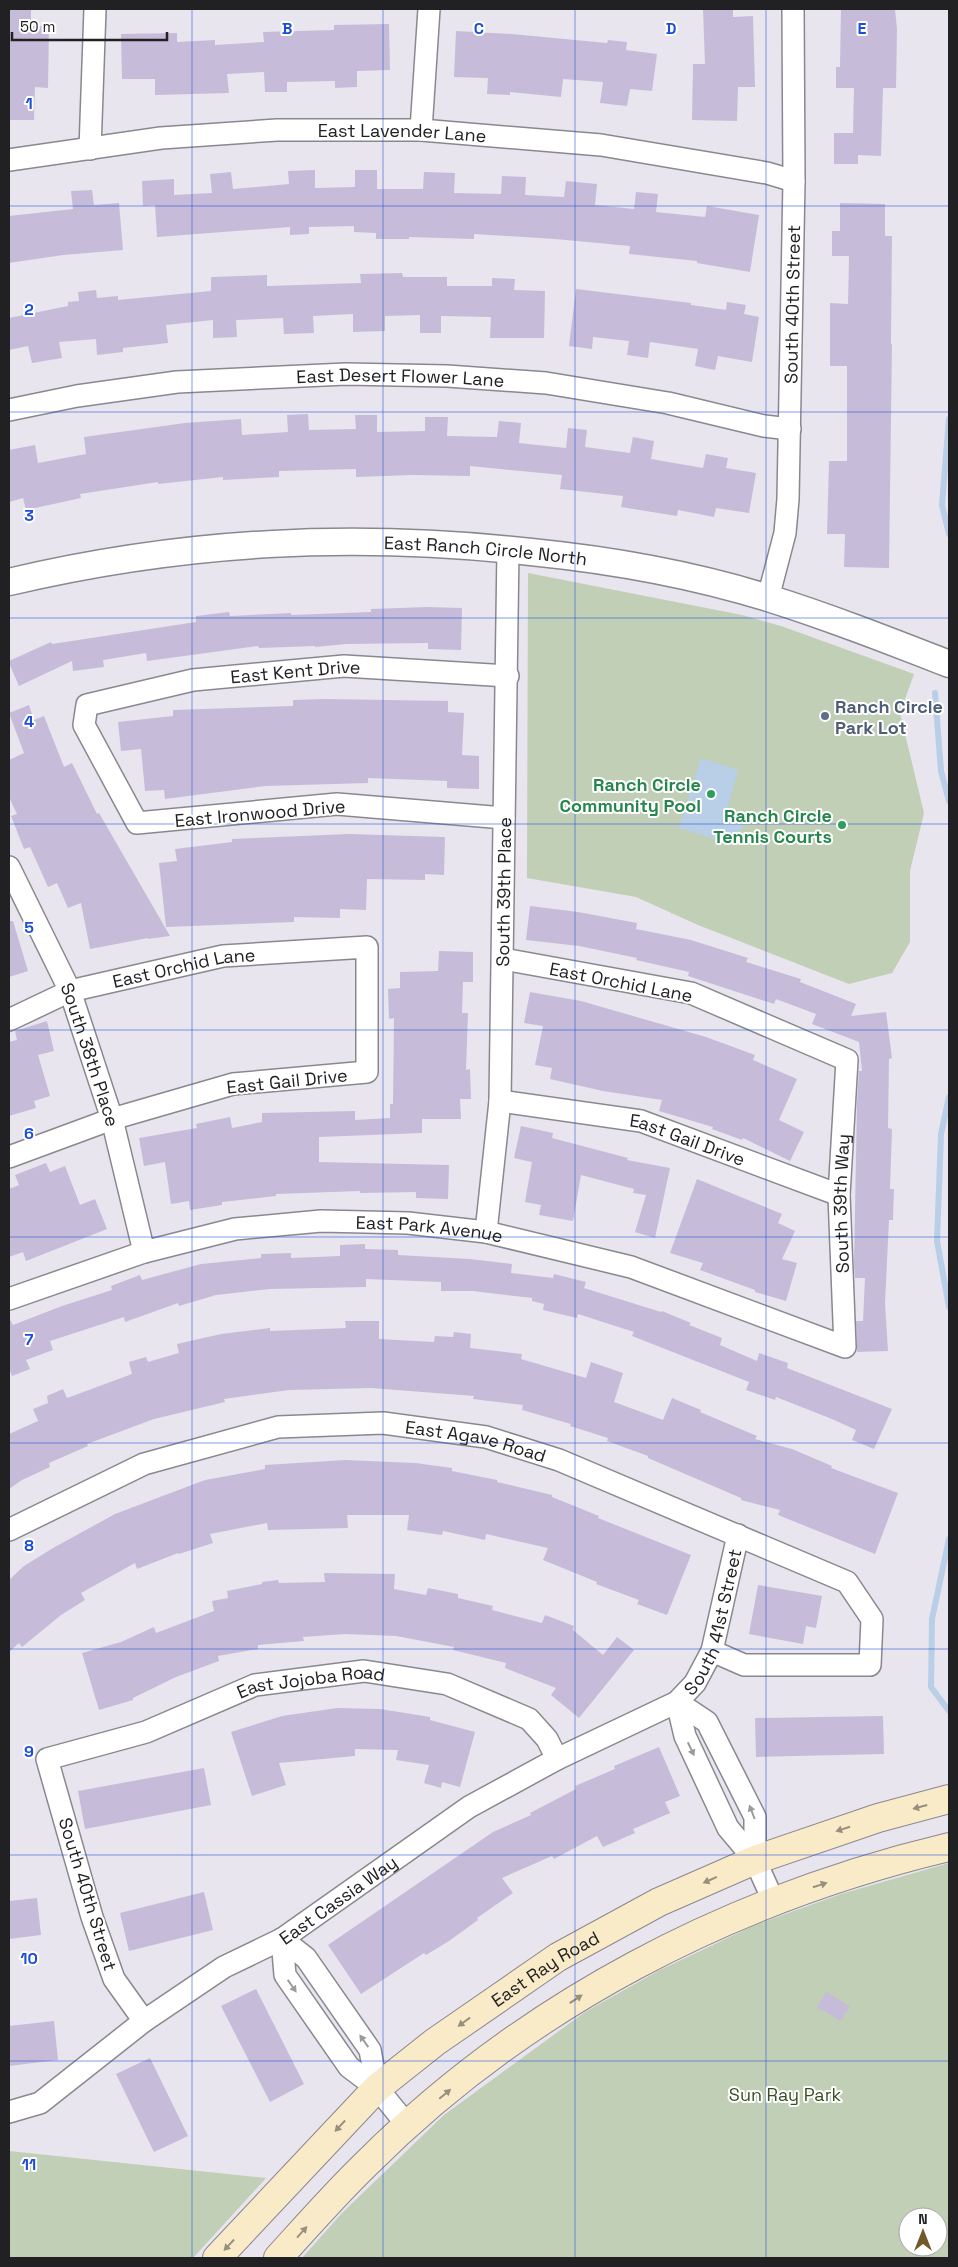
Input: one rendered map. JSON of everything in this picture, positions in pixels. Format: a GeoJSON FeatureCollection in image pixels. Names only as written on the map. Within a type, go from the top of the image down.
{"type":"FeatureCollection","features":[{"type":"Feature","properties":{"kind":"main road","name":"East Ray Road"},"geometry":{"type":"LineString","coordinates":[[217,2258],[377,2088],[443,2037],[558,1957],[659,1902],[755,1860],[878,1818],[949,1799]]}},
{"type":"Feature","properties":{"kind":"main road"},"geometry":{"type":"LineString","coordinates":[[278,2258],[366,2163],[463,2078],[505,2047],[584,1994],[683,1940],[773,1900],[896,1860],[949,1848]]}},
{"type":"Feature","properties":{"kind":"street"},"geometry":{"type":"LineString","coordinates":[[90,149],[95,9]]}},
{"type":"Feature","properties":{"kind":"street"},"geometry":{"type":"LineString","coordinates":[[421,130],[429,9]]}},
{"type":"Feature","properties":{"kind":"street","name":"South 40th Street"},"geometry":{"type":"LineString","coordinates":[[768,598],[785,533],[788,499],[794,181],[794,9]]}},
{"type":"Feature","properties":{"kind":"street","name":"East Lavender Lane"},"geometry":{"type":"LineString","coordinates":[[9,160],[161,138],[277,130],[421,130],[601,145],[767,173],[794,181]]}},
{"type":"Feature","properties":{"kind":"street","name":"East Desert Flower Lane"},"geometry":{"type":"LineString","coordinates":[[9,410],[77,396],[177,382],[346,374],[447,376],[546,383],[668,403],[764,426],[790,429]]}},
{"type":"Feature","properties":{"kind":"street","name":"East Ranch Circle North"},"geometry":{"type":"LineString","coordinates":[[9,582],[108,561],[190,550],[257,544],[384,540],[508,549],[583,557],[629,565],[768,598],[881,637],[949,664]]}},
{"type":"Feature","properties":{"kind":"street","name":"South 39th Place"},"geometry":{"type":"LineString","coordinates":[[486,1232],[500,1101],[508,676],[508,549]]}},
{"type":"Feature","properties":{"kind":"street","name":"East Kent Drive"},"geometry":{"type":"LineString","coordinates":[[137,823],[84,725],[87,705],[193,680],[344,666],[508,676]]}},
{"type":"Feature","properties":{"kind":"street","name":"East Ironwood Drive"},"geometry":{"type":"LineString","coordinates":[[137,823],[337,804],[504,818]]}},
{"type":"Feature","properties":{"kind":"street","name":"South 38th Place"},"geometry":{"type":"LineString","coordinates":[[9,867],[70,991],[112,1119],[144,1252]]}},
{"type":"Feature","properties":{"kind":"street","name":"East Orchid Lane"},"geometry":{"type":"LineString","coordinates":[[9,1020],[70,991],[223,956],[367,946],[367,1072]]}},
{"type":"Feature","properties":{"kind":"street","name":"East Orchid Lane"},"geometry":{"type":"LineString","coordinates":[[503,959],[691,993],[847,1060]]}},
{"type":"Feature","properties":{"kind":"street","name":"South 39th Way"},"geometry":{"type":"LineString","coordinates":[[845,1347],[839,1195],[847,1060]]}},
{"type":"Feature","properties":{"kind":"street","name":"East Gail Drive"},"geometry":{"type":"LineString","coordinates":[[9,1158],[112,1119],[233,1084],[367,1072]]}},
{"type":"Feature","properties":{"kind":"street","name":"East Gail Drive"},"geometry":{"type":"LineString","coordinates":[[500,1101],[641,1121],[839,1195]]}},
{"type":"Feature","properties":{"kind":"street","name":"East Park Avenue"},"geometry":{"type":"LineString","coordinates":[[9,1299],[144,1252],[235,1228],[321,1221],[408,1223],[486,1232],[631,1267],[845,1347]]}},
{"type":"Feature","properties":{"kind":"street","name":"East Agave Road"},"geometry":{"type":"LineString","coordinates":[[9,1530],[144,1464],[278,1427],[383,1423],[486,1437],[559,1460],[847,1582],[872,1619],[870,1665],[744,1665],[712,1651]]}},
{"type":"Feature","properties":{"kind":"street","name":"South 41st Street"},"geometry":{"type":"LineString","coordinates":[[677,1702],[695,1683],[712,1651],[738,1535]]}},
{"type":"Feature","properties":{"kind":"street","name":"East Jojoba Road"},"geometry":{"type":"LineString","coordinates":[[47,1760],[146,1732],[255,1685],[364,1670],[447,1684],[529,1719],[547,1739],[557,1760]]}},
{"type":"Feature","properties":{"kind":"street","name":"South 41st Street"},"geometry":{"type":"LineString","coordinates":[[677,1702],[707,1722],[755,1816],[755,1860]]}},
{"type":"Feature","properties":{"kind":"street","name":"South 41st Street"},"geometry":{"type":"LineString","coordinates":[[677,1702],[685,1736],[728,1828],[755,1860],[773,1900]]}},
{"type":"Feature","properties":{"kind":"street","name":"East Cassia Way"},"geometry":{"type":"LineString","coordinates":[[9,2112],[40,2103],[144,2021],[224,1967],[282,1940],[469,1807],[557,1760],[677,1702]]}},
{"type":"Feature","properties":{"kind":"street","name":"South 40th Street"},"geometry":{"type":"LineString","coordinates":[[47,1760],[92,1917],[114,1979],[144,2021]]}},
{"type":"Feature","properties":{"kind":"street"},"geometry":{"type":"LineString","coordinates":[[282,1940],[285,1975],[349,2067],[377,2088],[408,2126]]}},
{"type":"Feature","properties":{"kind":"green space"},"geometry":{"type":"Polygon","coordinates":[[[528,573],[742,615],[781,626],[914,674],[900,713],[924,813],[910,871],[910,942],[892,973],[849,984],[698,925],[636,897],[527,878],[528,573]]]}},
{"type":"Feature","properties":{"kind":"green space","name":"Sun Ray Park"},"geometry":{"type":"Polygon","coordinates":[[[949,1863],[949,2258],[302,2258],[342,2213],[444,2115],[585,2012],[658,1971],[755,1925],[841,1894],[949,1863]]]}},
{"type":"Feature","properties":{"kind":"green space"},"geometry":{"type":"Polygon","coordinates":[[[9,2151],[266,2178],[193,2258],[9,2258],[9,2151]]]}},
{"type":"Feature","properties":{"kind":"water","name":"Ranch Circle Community Pool"},"geometry":{"type":"Polygon","coordinates":[[[701,758],[738,770],[725,817],[743,823],[736,845],[679,828],[701,758]]]}},
{"type":"Feature","properties":{"kind":"building"},"geometry":{"type":"Polygon","coordinates":[[[9,9],[31,9],[31,26],[49,26],[48,88],[35,87],[34,120],[9,120],[9,9]]]}},
{"type":"Feature","properties":{"kind":"building"},"geometry":{"type":"Polygon","coordinates":[[[703,9],[733,9],[733,17],[753,16],[755,87],[738,87],[737,121],[692,120],[693,64],[705,64],[703,9]]]}},
{"type":"Feature","properties":{"kind":"building"},"geometry":{"type":"Polygon","coordinates":[[[841,9],[895,9],[897,29],[896,88],[883,88],[881,156],[858,155],[858,164],[834,164],[834,133],[853,133],[854,88],[836,88],[836,67],[840,67],[841,9]]]}},
{"type":"Feature","properties":{"kind":"building"},"geometry":{"type":"Polygon","coordinates":[[[389,24],[390,70],[357,71],[357,87],[335,88],[335,81],[287,82],[287,92],[265,92],[264,72],[227,74],[229,93],[155,95],[155,79],[122,79],[121,34],[177,33],[177,42],[215,40],[215,45],[264,42],[263,32],[334,30],[334,25],[389,24]]]}},
{"type":"Feature","properties":{"kind":"building"},"geometry":{"type":"Polygon","coordinates":[[[456,31],[607,43],[608,40],[627,42],[626,50],[657,54],[652,91],[630,89],[627,106],[600,103],[603,82],[563,79],[561,97],[510,92],[510,95],[487,94],[488,78],[454,77],[456,31]]]}},
{"type":"Feature","properties":{"kind":"building"},"geometry":{"type":"Polygon","coordinates":[[[315,170],[315,188],[355,187],[355,170],[377,170],[377,189],[423,189],[424,172],[455,173],[454,193],[501,194],[502,176],[526,177],[525,195],[564,197],[566,181],[597,184],[595,205],[634,209],[636,192],[658,194],[656,212],[705,217],[707,206],[759,215],[750,272],[697,263],[697,261],[629,254],[630,246],[474,234],[474,239],[409,237],[409,239],[376,239],[376,233],[354,232],[354,226],[309,227],[309,234],[290,235],[290,227],[157,237],[155,205],[143,206],[142,181],[174,179],[174,195],[212,193],[210,174],[231,172],[233,189],[289,184],[288,171],[315,170]]]}},
{"type":"Feature","properties":{"kind":"building"},"geometry":{"type":"Polygon","coordinates":[[[92,190],[94,205],[119,203],[123,250],[63,255],[9,263],[9,216],[73,209],[71,191],[92,190]]]}},
{"type":"Feature","properties":{"kind":"building"},"geometry":{"type":"Polygon","coordinates":[[[840,203],[885,204],[885,236],[892,236],[889,568],[844,567],[845,534],[827,534],[829,461],[847,461],[847,366],[830,366],[830,303],[848,304],[849,256],[832,256],[832,231],[840,231],[840,203]]]}},
{"type":"Feature","properties":{"kind":"building"},"geometry":{"type":"Polygon","coordinates":[[[402,273],[403,277],[447,277],[447,286],[492,286],[492,278],[515,279],[514,290],[545,291],[544,338],[490,338],[491,317],[441,316],[441,333],[420,333],[420,315],[385,316],[385,331],[353,332],[353,314],[313,316],[314,333],[284,334],[283,318],[236,320],[237,337],[213,338],[213,320],[166,325],[168,343],[123,348],[123,352],[97,355],[96,339],[59,342],[62,358],[32,363],[28,346],[9,350],[9,318],[68,306],[68,302],[79,301],[78,292],[96,290],[97,298],[118,296],[118,300],[211,291],[211,277],[267,275],[267,286],[361,283],[360,274],[402,273]]]}},
{"type":"Feature","properties":{"kind":"building"},"geometry":{"type":"Polygon","coordinates":[[[576,289],[691,303],[691,305],[726,310],[727,302],[746,305],[744,314],[759,317],[752,362],[718,356],[715,370],[695,366],[698,349],[650,342],[648,358],[627,355],[629,341],[593,337],[592,349],[569,346],[576,289]]]}},
{"type":"Feature","properties":{"kind":"building"},"geometry":{"type":"Polygon","coordinates":[[[308,414],[309,430],[356,429],[355,415],[377,415],[377,432],[425,431],[425,417],[448,417],[447,436],[497,437],[499,421],[521,423],[519,443],[566,448],[568,428],[587,430],[585,447],[630,453],[633,437],[654,441],[651,459],[703,468],[706,454],[728,458],[726,468],[756,473],[749,513],[716,508],[714,517],[678,510],[677,516],[621,507],[623,496],[560,489],[562,475],[470,466],[470,476],[412,475],[356,477],[356,469],[279,471],[279,477],[223,480],[223,477],[158,484],[158,482],[80,494],[81,498],[26,510],[23,498],[9,502],[9,450],[35,445],[38,463],[86,454],[84,437],[185,423],[241,419],[242,435],[288,432],[287,415],[308,414]]]}},
{"type":"Feature","properties":{"kind":"building"},"geometry":{"type":"Polygon","coordinates":[[[462,608],[461,650],[428,649],[428,643],[259,648],[258,646],[147,661],[146,653],[103,660],[104,667],[73,671],[72,661],[19,686],[9,663],[9,661],[51,642],[52,644],[196,622],[196,616],[229,612],[230,616],[371,612],[371,609],[462,608]]]}},
{"type":"Feature","properties":{"kind":"building"},"geometry":{"type":"Polygon","coordinates":[[[293,700],[448,701],[448,712],[464,713],[462,755],[479,756],[479,789],[447,788],[447,781],[368,778],[368,783],[265,786],[165,799],[164,790],[145,791],[141,749],[121,751],[118,722],[173,716],[173,710],[293,706],[293,700]]]}},
{"type":"Feature","properties":{"kind":"building"},"geometry":{"type":"Polygon","coordinates":[[[29,705],[34,720],[44,716],[64,767],[72,763],[97,814],[99,813],[170,936],[148,938],[90,949],[81,903],[68,908],[57,883],[48,887],[30,847],[24,849],[11,816],[17,814],[9,797],[9,760],[24,753],[9,713],[29,705]]]}},
{"type":"Feature","properties":{"kind":"building"},"geometry":{"type":"Polygon","coordinates":[[[349,834],[445,837],[444,875],[425,874],[425,880],[367,879],[366,910],[340,909],[340,918],[294,917],[294,922],[166,927],[159,863],[177,861],[175,849],[232,842],[232,839],[349,834]]]}},
{"type":"Feature","properties":{"kind":"building"},"geometry":{"type":"Polygon","coordinates":[[[530,906],[578,912],[637,923],[636,929],[691,940],[748,958],[746,962],[801,979],[800,982],[856,1004],[851,1016],[886,1012],[892,1058],[889,1059],[888,1128],[892,1129],[890,1189],[894,1189],[893,1220],[889,1220],[885,1303],[888,1351],[857,1352],[856,1321],[863,1321],[865,1278],[855,1278],[854,1265],[857,1102],[859,1071],[862,1071],[859,1042],[812,1024],[816,1014],[776,999],[774,1004],[688,976],[689,972],[636,960],[637,958],[579,946],[526,940],[530,906]]]}},
{"type":"Feature","properties":{"kind":"building"},"geometry":{"type":"Polygon","coordinates":[[[9,921],[13,921],[28,971],[9,977],[9,921]]]}},
{"type":"Feature","properties":{"kind":"building"},"geometry":{"type":"Polygon","coordinates":[[[439,951],[473,952],[473,982],[463,982],[462,1013],[468,1013],[466,1070],[470,1069],[471,1099],[460,1099],[461,1119],[422,1119],[422,1133],[319,1137],[319,1162],[449,1165],[448,1199],[416,1198],[416,1192],[360,1193],[360,1191],[276,1194],[276,1196],[222,1202],[222,1205],[190,1210],[189,1201],[171,1204],[165,1162],[144,1166],[139,1138],[197,1128],[196,1124],[230,1117],[232,1128],[262,1122],[262,1113],[355,1111],[355,1120],[390,1118],[390,1104],[393,1104],[394,1018],[389,1019],[388,989],[400,988],[400,972],[438,971],[439,951]]]}},
{"type":"Feature","properties":{"kind":"building"},"geometry":{"type":"Polygon","coordinates":[[[530,992],[581,1001],[706,1037],[755,1055],[753,1060],[797,1079],[779,1120],[804,1132],[790,1161],[743,1138],[742,1140],[712,1129],[713,1127],[659,1111],[662,1100],[603,1091],[550,1079],[552,1068],[535,1065],[543,1026],[524,1023],[530,992]]]}},
{"type":"Feature","properties":{"kind":"building"},"geometry":{"type":"Polygon","coordinates":[[[47,1021],[54,1051],[38,1055],[50,1096],[34,1101],[36,1108],[9,1116],[9,1042],[17,1040],[15,1031],[47,1021]]]}},
{"type":"Feature","properties":{"kind":"building"},"geometry":{"type":"Polygon","coordinates":[[[521,1126],[553,1133],[552,1138],[628,1158],[627,1160],[670,1168],[655,1238],[635,1232],[646,1195],[633,1193],[634,1189],[581,1175],[573,1221],[539,1215],[541,1205],[525,1202],[532,1162],[514,1158],[521,1126]]]}},
{"type":"Feature","properties":{"kind":"building"},"geometry":{"type":"Polygon","coordinates":[[[46,1163],[50,1172],[65,1166],[80,1205],[95,1199],[107,1229],[26,1261],[23,1252],[9,1257],[9,1189],[19,1185],[15,1175],[46,1163]]]}},
{"type":"Feature","properties":{"kind":"building"},"geometry":{"type":"Polygon","coordinates":[[[697,1179],[782,1214],[778,1223],[795,1231],[782,1259],[797,1263],[786,1301],[755,1292],[755,1290],[700,1270],[703,1263],[670,1253],[697,1179]]]}},
{"type":"Feature","properties":{"kind":"building"},"geometry":{"type":"Polygon","coordinates":[[[365,1244],[365,1249],[398,1250],[398,1255],[470,1259],[512,1264],[511,1273],[553,1278],[554,1274],[586,1282],[584,1288],[662,1311],[691,1323],[689,1325],[722,1338],[720,1345],[757,1361],[759,1353],[788,1363],[787,1368],[892,1409],[874,1449],[852,1440],[856,1430],[776,1397],[775,1400],[746,1390],[749,1382],[632,1336],[634,1332],[578,1314],[577,1318],[543,1310],[544,1304],[532,1301],[532,1298],[473,1291],[441,1291],[441,1282],[366,1279],[366,1287],[270,1289],[216,1295],[179,1306],[178,1303],[125,1322],[124,1317],[50,1341],[53,1350],[26,1360],[30,1369],[12,1376],[9,1368],[9,1318],[13,1325],[62,1306],[112,1290],[111,1286],[140,1275],[142,1280],[201,1264],[261,1258],[261,1254],[291,1253],[291,1258],[340,1256],[340,1245],[365,1244]]]}},
{"type":"Feature","properties":{"kind":"building"},"geometry":{"type":"Polygon","coordinates":[[[345,1321],[379,1321],[379,1339],[434,1342],[435,1336],[453,1337],[454,1332],[471,1334],[470,1348],[522,1354],[521,1359],[586,1378],[591,1362],[623,1373],[614,1402],[663,1420],[672,1398],[757,1436],[755,1439],[792,1449],[832,1466],[831,1468],[898,1493],[875,1554],[778,1515],[780,1510],[741,1500],[741,1498],[648,1458],[648,1456],[607,1441],[608,1438],[570,1426],[571,1424],[522,1410],[523,1405],[473,1399],[474,1396],[371,1388],[289,1390],[224,1399],[225,1402],[154,1419],[87,1444],[88,1446],[49,1463],[50,1467],[22,1480],[9,1489],[9,1434],[38,1421],[33,1409],[48,1403],[47,1396],[63,1389],[67,1398],[132,1374],[129,1362],[146,1357],[148,1362],[179,1353],[177,1344],[221,1334],[270,1328],[270,1331],[346,1328],[345,1321]]]}},
{"type":"Feature","properties":{"kind":"building"},"geometry":{"type":"Polygon","coordinates":[[[345,1460],[415,1463],[452,1468],[452,1471],[497,1480],[497,1482],[552,1495],[552,1497],[599,1516],[598,1518],[691,1555],[667,1615],[637,1604],[639,1600],[596,1584],[597,1582],[543,1560],[548,1548],[486,1534],[485,1540],[443,1531],[442,1535],[407,1530],[409,1515],[347,1515],[348,1528],[268,1530],[267,1523],[210,1534],[213,1543],[178,1553],[137,1569],[135,1563],[81,1593],[85,1600],[61,1615],[22,1647],[19,1643],[9,1652],[9,1580],[24,1566],[53,1548],[115,1514],[205,1480],[265,1469],[265,1465],[345,1460]]]}},
{"type":"Feature","properties":{"kind":"building"},"geometry":{"type":"Polygon","coordinates":[[[324,1573],[395,1574],[394,1589],[426,1595],[428,1588],[458,1594],[458,1598],[493,1606],[492,1610],[542,1623],[545,1615],[574,1626],[573,1630],[603,1655],[617,1637],[634,1650],[579,1718],[551,1695],[556,1688],[505,1668],[506,1663],[453,1650],[454,1647],[396,1636],[345,1634],[303,1637],[304,1641],[258,1645],[258,1649],[218,1656],[219,1661],[176,1677],[133,1698],[133,1700],[99,1710],[82,1653],[121,1642],[154,1627],[156,1633],[214,1611],[212,1601],[228,1598],[227,1591],[278,1580],[279,1583],[325,1582],[324,1573]]]}},
{"type":"Feature","properties":{"kind":"building"},"geometry":{"type":"Polygon","coordinates":[[[758,1585],[822,1596],[816,1628],[806,1626],[803,1644],[749,1634],[758,1585]]]}},
{"type":"Feature","properties":{"kind":"building"},"geometry":{"type":"Polygon","coordinates":[[[337,1708],[380,1709],[430,1717],[430,1720],[475,1732],[460,1787],[442,1782],[441,1788],[424,1783],[429,1765],[396,1760],[398,1750],[355,1749],[355,1756],[279,1763],[286,1785],[252,1796],[231,1732],[282,1716],[337,1708]]]}},
{"type":"Feature","properties":{"kind":"building"},"geometry":{"type":"Polygon","coordinates":[[[883,1716],[884,1754],[756,1757],[755,1718],[883,1716]]]}},
{"type":"Feature","properties":{"kind":"building"},"geometry":{"type":"Polygon","coordinates":[[[659,1747],[680,1796],[665,1802],[670,1813],[633,1829],[635,1833],[603,1847],[597,1836],[554,1859],[552,1856],[502,1878],[513,1893],[477,1918],[478,1920],[449,1941],[426,1955],[424,1953],[361,1994],[328,1945],[493,1832],[531,1815],[530,1813],[576,1789],[575,1786],[615,1769],[614,1766],[659,1747]]]}},
{"type":"Feature","properties":{"kind":"building"},"geometry":{"type":"Polygon","coordinates":[[[204,1768],[211,1805],[85,1829],[78,1791],[204,1768]]]}},
{"type":"Feature","properties":{"kind":"building"},"geometry":{"type":"Polygon","coordinates":[[[204,1892],[213,1930],[129,1951],[120,1913],[204,1892]]]}},
{"type":"Feature","properties":{"kind":"building"},"geometry":{"type":"Polygon","coordinates":[[[37,1898],[41,1935],[9,1939],[9,1901],[37,1898]]]}},
{"type":"Feature","properties":{"kind":"building"},"geometry":{"type":"Polygon","coordinates":[[[256,1989],[304,2084],[270,2102],[221,2006],[256,1989]]]}},
{"type":"Feature","properties":{"kind":"building"},"geometry":{"type":"Polygon","coordinates":[[[826,1992],[850,2006],[841,2021],[817,2007],[826,1992]]]}},
{"type":"Feature","properties":{"kind":"building"},"geometry":{"type":"Polygon","coordinates":[[[54,2021],[58,2060],[9,2066],[9,2026],[54,2021]]]}},
{"type":"Feature","properties":{"kind":"building"},"geometry":{"type":"Polygon","coordinates":[[[150,2058],[188,2136],[154,2152],[116,2074],[150,2058]]]}},
{"type":"Feature","properties":{"kind":"waterway"},"geometry":{"type":"LineString","coordinates":[[949,419],[942,505],[949,534]]}},
{"type":"Feature","properties":{"kind":"waterway"},"geometry":{"type":"LineString","coordinates":[[935,693],[941,771],[949,801]]}},
{"type":"Feature","properties":{"kind":"waterway"},"geometry":{"type":"LineString","coordinates":[[949,1097],[941,1134],[937,1241],[949,1307]]}},
{"type":"Feature","properties":{"kind":"waterway"},"geometry":{"type":"LineString","coordinates":[[949,1539],[932,1619],[931,1687],[949,1711]]}},
{"type":"Feature","properties":{"kind":"place","name":"Ranch Circle Park Lot"},"geometry":{"type":"Point","coordinates":[825,716]}},
{"type":"Feature","properties":{"kind":"place","name":"Ranch Circle Community Pool"},"geometry":{"type":"Point","coordinates":[711,794]}},
{"type":"Feature","properties":{"kind":"place","name":"Ranch Circle Tennis Courts"},"geometry":{"type":"Point","coordinates":[842,825]}}]}
